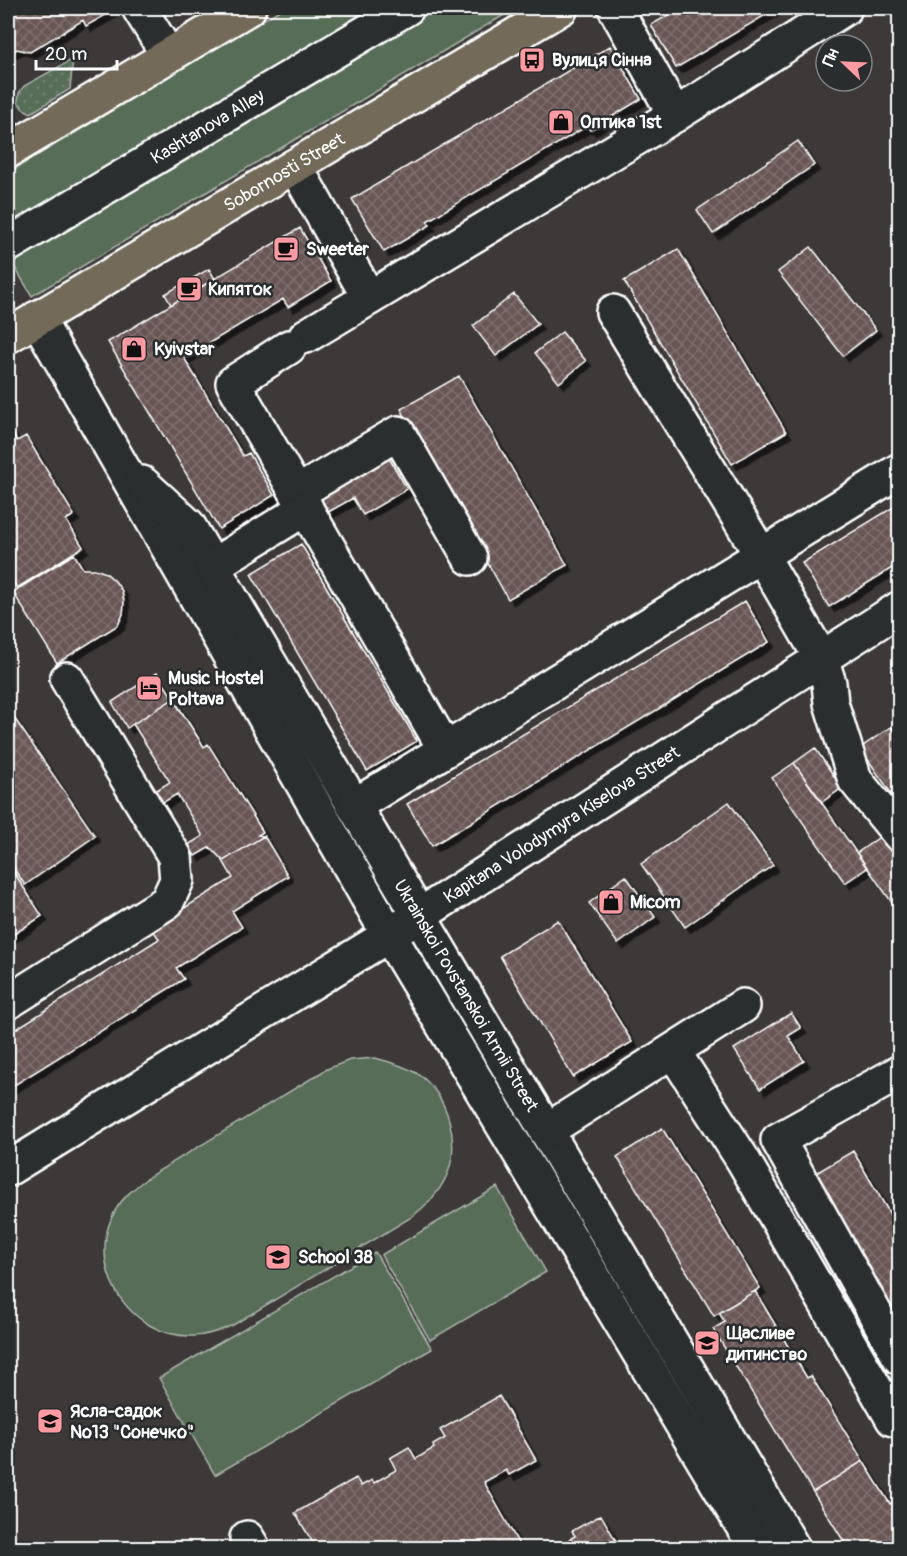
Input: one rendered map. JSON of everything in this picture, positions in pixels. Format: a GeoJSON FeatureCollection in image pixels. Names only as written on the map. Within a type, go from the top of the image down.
{"type":"FeatureCollection","features":[{"type":"Feature","properties":{"kind":"main road"},"geometry":{"type":"LineString","coordinates":[[8,151],[249,8]]}},
{"type":"Feature","properties":{"kind":"main road","name":"Sobornosti Street"},"geometry":{"type":"LineString","coordinates":[[17,326],[295,166],[561,8]]}},
{"type":"Feature","properties":{"kind":"street"},"geometry":{"type":"LineString","coordinates":[[139,8],[168,56]]}},
{"type":"Feature","properties":{"kind":"street","name":"Kashtanova Alley"},"geometry":{"type":"LineString","coordinates":[[8,245],[407,8]]}},
{"type":"Feature","properties":{"kind":"street"},"geometry":{"type":"LineString","coordinates":[[615,8],[675,115]]}},
{"type":"Feature","properties":{"kind":"street"},"geometry":{"type":"LineString","coordinates":[[446,750],[233,383],[297,341],[675,115],[845,8]]}},
{"type":"Feature","properties":{"kind":"street"},"geometry":{"type":"LineString","coordinates":[[295,166],[369,298]]}},
{"type":"Feature","properties":{"kind":"street"},"geometry":{"type":"LineString","coordinates":[[613,312],[822,658],[831,703],[855,780],[900,835]]}},
{"type":"Feature","properties":{"kind":"street","name":"Ukrainskoi Povstanskoi Armii Street"},"geometry":{"type":"LineString","coordinates":[[17,326],[118,461],[389,935],[756,1548]]}},
{"type":"Feature","properties":{"kind":"street"},"geometry":{"type":"LineString","coordinates":[[212,566],[301,500],[398,433],[470,558]]}},
{"type":"Feature","properties":{"kind":"street","name":"Ukrainskoi Povstanskoi Armii Street"},"geometry":{"type":"LineString","coordinates":[[118,461],[188,525],[793,1548]]}},
{"type":"Feature","properties":{"kind":"street"},"geometry":{"type":"LineString","coordinates":[[354,806],[900,470]]}},
{"type":"Feature","properties":{"kind":"street","name":"Kapitana Volodymyra Kiselova Street"},"geometry":{"type":"LineString","coordinates":[[8,1169],[389,935],[900,608]]}},
{"type":"Feature","properties":{"kind":"street"},"geometry":{"type":"LineString","coordinates":[[8,1002],[167,902],[177,880],[175,857],[67,680]]}},
{"type":"Feature","properties":{"kind":"street"},"geometry":{"type":"LineString","coordinates":[[546,1131],[743,1006]]}},
{"type":"Feature","properties":{"kind":"street"},"geometry":{"type":"LineString","coordinates":[[673,1051],[743,1160],[893,1419],[900,1421]]}},
{"type":"Feature","properties":{"kind":"street"},"geometry":{"type":"LineString","coordinates":[[900,1072],[778,1140],[900,1358]]}},
{"type":"Feature","properties":{"kind":"street"},"geometry":{"type":"LineString","coordinates":[[792,1244],[825,1226]]}},
{"type":"Feature","properties":{"kind":"green space"},"geometry":{"type":"Polygon","coordinates":[[[283,8],[516,8],[32,296],[8,256],[8,173],[283,8]]]}},
{"type":"Feature","properties":{"kind":"green space"},"geometry":{"type":"Polygon","coordinates":[[[73,59],[70,89],[31,113],[23,109],[18,102],[19,93],[24,86],[73,59]]]}},
{"type":"Feature","properties":{"kind":"green space"},"geometry":{"type":"Polygon","coordinates":[[[375,1058],[398,1064],[418,1074],[437,1094],[444,1107],[449,1121],[453,1150],[446,1177],[431,1200],[410,1218],[223,1329],[198,1336],[171,1334],[151,1326],[134,1314],[120,1298],[111,1279],[106,1259],[106,1238],[112,1217],[128,1194],[150,1176],[327,1069],[350,1060],[375,1058]]]}},
{"type":"Feature","properties":{"kind":"green space"},"geometry":{"type":"Polygon","coordinates":[[[497,1187],[546,1272],[430,1340],[381,1255],[497,1187]]]}},
{"type":"Feature","properties":{"kind":"green space"},"geometry":{"type":"Polygon","coordinates":[[[375,1252],[432,1349],[215,1475],[159,1378],[375,1252]]]}},
{"type":"Feature","properties":{"kind":"building"},"geometry":{"type":"Polygon","coordinates":[[[8,8],[118,8],[86,26],[83,20],[30,52],[17,49],[9,53],[8,8]]]}},
{"type":"Feature","properties":{"kind":"building"},"geometry":{"type":"Polygon","coordinates":[[[681,8],[777,8],[676,68],[651,25],[681,8]]]}},
{"type":"Feature","properties":{"kind":"building"},"geometry":{"type":"Polygon","coordinates":[[[610,46],[641,99],[590,130],[587,126],[427,221],[430,225],[384,252],[352,199],[610,46]]]}},
{"type":"Feature","properties":{"kind":"building"},"geometry":{"type":"Polygon","coordinates":[[[798,141],[814,165],[713,234],[697,210],[798,141]]]}},
{"type":"Feature","properties":{"kind":"building"},"geometry":{"type":"Polygon","coordinates":[[[300,228],[331,281],[288,307],[283,299],[184,358],[243,456],[249,453],[274,495],[219,529],[108,342],[300,228]]]}},
{"type":"Feature","properties":{"kind":"building"},"geometry":{"type":"Polygon","coordinates":[[[811,247],[876,330],[843,356],[778,272],[811,247]]]}},
{"type":"Feature","properties":{"kind":"building"},"geometry":{"type":"Polygon","coordinates":[[[678,249],[786,432],[732,464],[624,281],[678,249]]]}},
{"type":"Feature","properties":{"kind":"building"},"geometry":{"type":"Polygon","coordinates":[[[209,269],[215,279],[171,305],[165,294],[209,269]]]}},
{"type":"Feature","properties":{"kind":"building"},"geometry":{"type":"Polygon","coordinates":[[[514,294],[538,324],[496,356],[473,326],[514,294]]]}},
{"type":"Feature","properties":{"kind":"building"},"geometry":{"type":"Polygon","coordinates":[[[562,332],[586,361],[559,383],[535,353],[562,332]]]}},
{"type":"Feature","properties":{"kind":"building"},"geometry":{"type":"Polygon","coordinates":[[[459,376],[567,565],[508,599],[401,409],[459,376]]]}},
{"type":"Feature","properties":{"kind":"building"},"geometry":{"type":"Polygon","coordinates":[[[8,425],[17,441],[26,436],[74,515],[66,520],[83,547],[17,588],[8,573],[8,425]]]}},
{"type":"Feature","properties":{"kind":"building"},"geometry":{"type":"Polygon","coordinates":[[[385,451],[407,489],[363,515],[353,498],[323,515],[311,494],[385,451]]]}},
{"type":"Feature","properties":{"kind":"building"},"geometry":{"type":"Polygon","coordinates":[[[900,503],[900,563],[829,607],[802,563],[900,503]]]}},
{"type":"Feature","properties":{"kind":"building"},"geometry":{"type":"Polygon","coordinates":[[[301,544],[417,741],[367,771],[251,574],[301,544]]]}},
{"type":"Feature","properties":{"kind":"building"},"geometry":{"type":"Polygon","coordinates":[[[74,554],[83,569],[95,569],[106,573],[115,581],[122,591],[123,614],[118,625],[57,663],[13,592],[74,554]]]}},
{"type":"Feature","properties":{"kind":"building"},"geometry":{"type":"Polygon","coordinates":[[[745,601],[769,642],[432,846],[407,804],[745,601]]]}},
{"type":"Feature","properties":{"kind":"building"},"geometry":{"type":"Polygon","coordinates":[[[157,673],[204,747],[208,744],[263,832],[258,835],[264,836],[223,861],[210,847],[195,856],[188,845],[203,836],[177,794],[162,803],[155,791],[170,782],[133,724],[127,728],[112,702],[157,673]]]}},
{"type":"Feature","properties":{"kind":"building"},"geometry":{"type":"Polygon","coordinates":[[[173,699],[204,747],[208,744],[263,832],[258,835],[264,836],[223,861],[210,847],[195,856],[188,845],[203,836],[177,794],[162,803],[155,791],[170,782],[133,724],[173,699]]]}},
{"type":"Feature","properties":{"kind":"building"},"geometry":{"type":"Polygon","coordinates":[[[8,709],[95,836],[25,885],[8,860],[8,709]]]}},
{"type":"Feature","properties":{"kind":"building"},"geometry":{"type":"Polygon","coordinates":[[[891,727],[900,739],[900,791],[893,796],[860,748],[891,727]]]}},
{"type":"Feature","properties":{"kind":"building"},"geometry":{"type":"Polygon","coordinates":[[[815,748],[842,788],[822,802],[794,763],[815,748]]]}},
{"type":"Feature","properties":{"kind":"building"},"geometry":{"type":"Polygon","coordinates":[[[794,763],[867,868],[845,883],[772,778],[794,763]]]}},
{"type":"Feature","properties":{"kind":"building"},"geometry":{"type":"Polygon","coordinates":[[[729,802],[773,865],[685,927],[641,864],[729,802]]]}},
{"type":"Feature","properties":{"kind":"building"},"geometry":{"type":"Polygon","coordinates":[[[264,836],[288,876],[232,911],[242,927],[176,968],[184,979],[8,1089],[8,1034],[159,939],[152,928],[233,878],[223,861],[264,836]]]}},
{"type":"Feature","properties":{"kind":"building"},"geometry":{"type":"Polygon","coordinates":[[[881,836],[900,862],[900,910],[898,911],[857,853],[881,836]]]}},
{"type":"Feature","properties":{"kind":"building"},"geometry":{"type":"Polygon","coordinates":[[[11,868],[42,916],[8,938],[8,871],[11,868]]]}},
{"type":"Feature","properties":{"kind":"building"},"geometry":{"type":"Polygon","coordinates":[[[626,876],[655,917],[618,944],[589,903],[626,876]]]}},
{"type":"Feature","properties":{"kind":"building"},"geometry":{"type":"Polygon","coordinates":[[[558,920],[632,1042],[573,1077],[500,956],[558,920]]]}},
{"type":"Feature","properties":{"kind":"building"},"geometry":{"type":"Polygon","coordinates":[[[791,1013],[801,1028],[788,1036],[804,1061],[760,1089],[734,1049],[791,1013]]]}},
{"type":"Feature","properties":{"kind":"building"},"geometry":{"type":"Polygon","coordinates":[[[662,1128],[760,1288],[714,1316],[617,1157],[662,1128]]]}},
{"type":"Feature","properties":{"kind":"building"},"geometry":{"type":"Polygon","coordinates":[[[853,1151],[900,1231],[900,1339],[806,1179],[853,1151]]]}},
{"type":"Feature","properties":{"kind":"building"},"geometry":{"type":"Polygon","coordinates":[[[755,1291],[807,1378],[811,1376],[863,1461],[813,1492],[713,1329],[725,1322],[719,1313],[755,1291]]]}},
{"type":"Feature","properties":{"kind":"building"},"geometry":{"type":"Polygon","coordinates":[[[499,1396],[536,1460],[509,1475],[506,1470],[484,1482],[521,1548],[383,1548],[380,1542],[369,1548],[316,1548],[295,1513],[356,1478],[361,1486],[372,1480],[374,1483],[396,1470],[390,1458],[409,1447],[416,1459],[445,1438],[440,1430],[499,1396]]]}},
{"type":"Feature","properties":{"kind":"building"},"geometry":{"type":"Polygon","coordinates":[[[863,1461],[890,1504],[900,1499],[900,1548],[848,1548],[813,1492],[863,1461]]]}},
{"type":"Feature","properties":{"kind":"building"},"geometry":{"type":"Polygon","coordinates":[[[601,1515],[620,1548],[554,1548],[575,1536],[572,1531],[601,1515]]]}},
{"type":"Feature","properties":{"kind":"place","name":"Вулиця Сінна"},"geometry":{"type":"Point","coordinates":[532,60]}},
{"type":"Feature","properties":{"kind":"place","name":"Оптика 1st"},"geometry":{"type":"Point","coordinates":[561,122]}},
{"type":"Feature","properties":{"kind":"place","name":"Sweeter"},"geometry":{"type":"Point","coordinates":[286,249]}},
{"type":"Feature","properties":{"kind":"place","name":"Кипяток"},"geometry":{"type":"Point","coordinates":[189,289]}},
{"type":"Feature","properties":{"kind":"place","name":"Kyivstar"},"geometry":{"type":"Point","coordinates":[134,349]}},
{"type":"Feature","properties":{"kind":"place","name":"Music Hostel Poltava"},"geometry":{"type":"Point","coordinates":[149,688]}},
{"type":"Feature","properties":{"kind":"place","name":"Micom"},"geometry":{"type":"Point","coordinates":[611,902]}},
{"type":"Feature","properties":{"kind":"place","name":"School 38"},"geometry":{"type":"Point","coordinates":[278,1257]}},
{"type":"Feature","properties":{"kind":"place","name":"Щасливе дитинство"},"geometry":{"type":"Point","coordinates":[707,1343]}},
{"type":"Feature","properties":{"kind":"place","name":"Ясла-садок №13 \"Сонечко\""},"geometry":{"type":"Point","coordinates":[50,1421]}}]}
